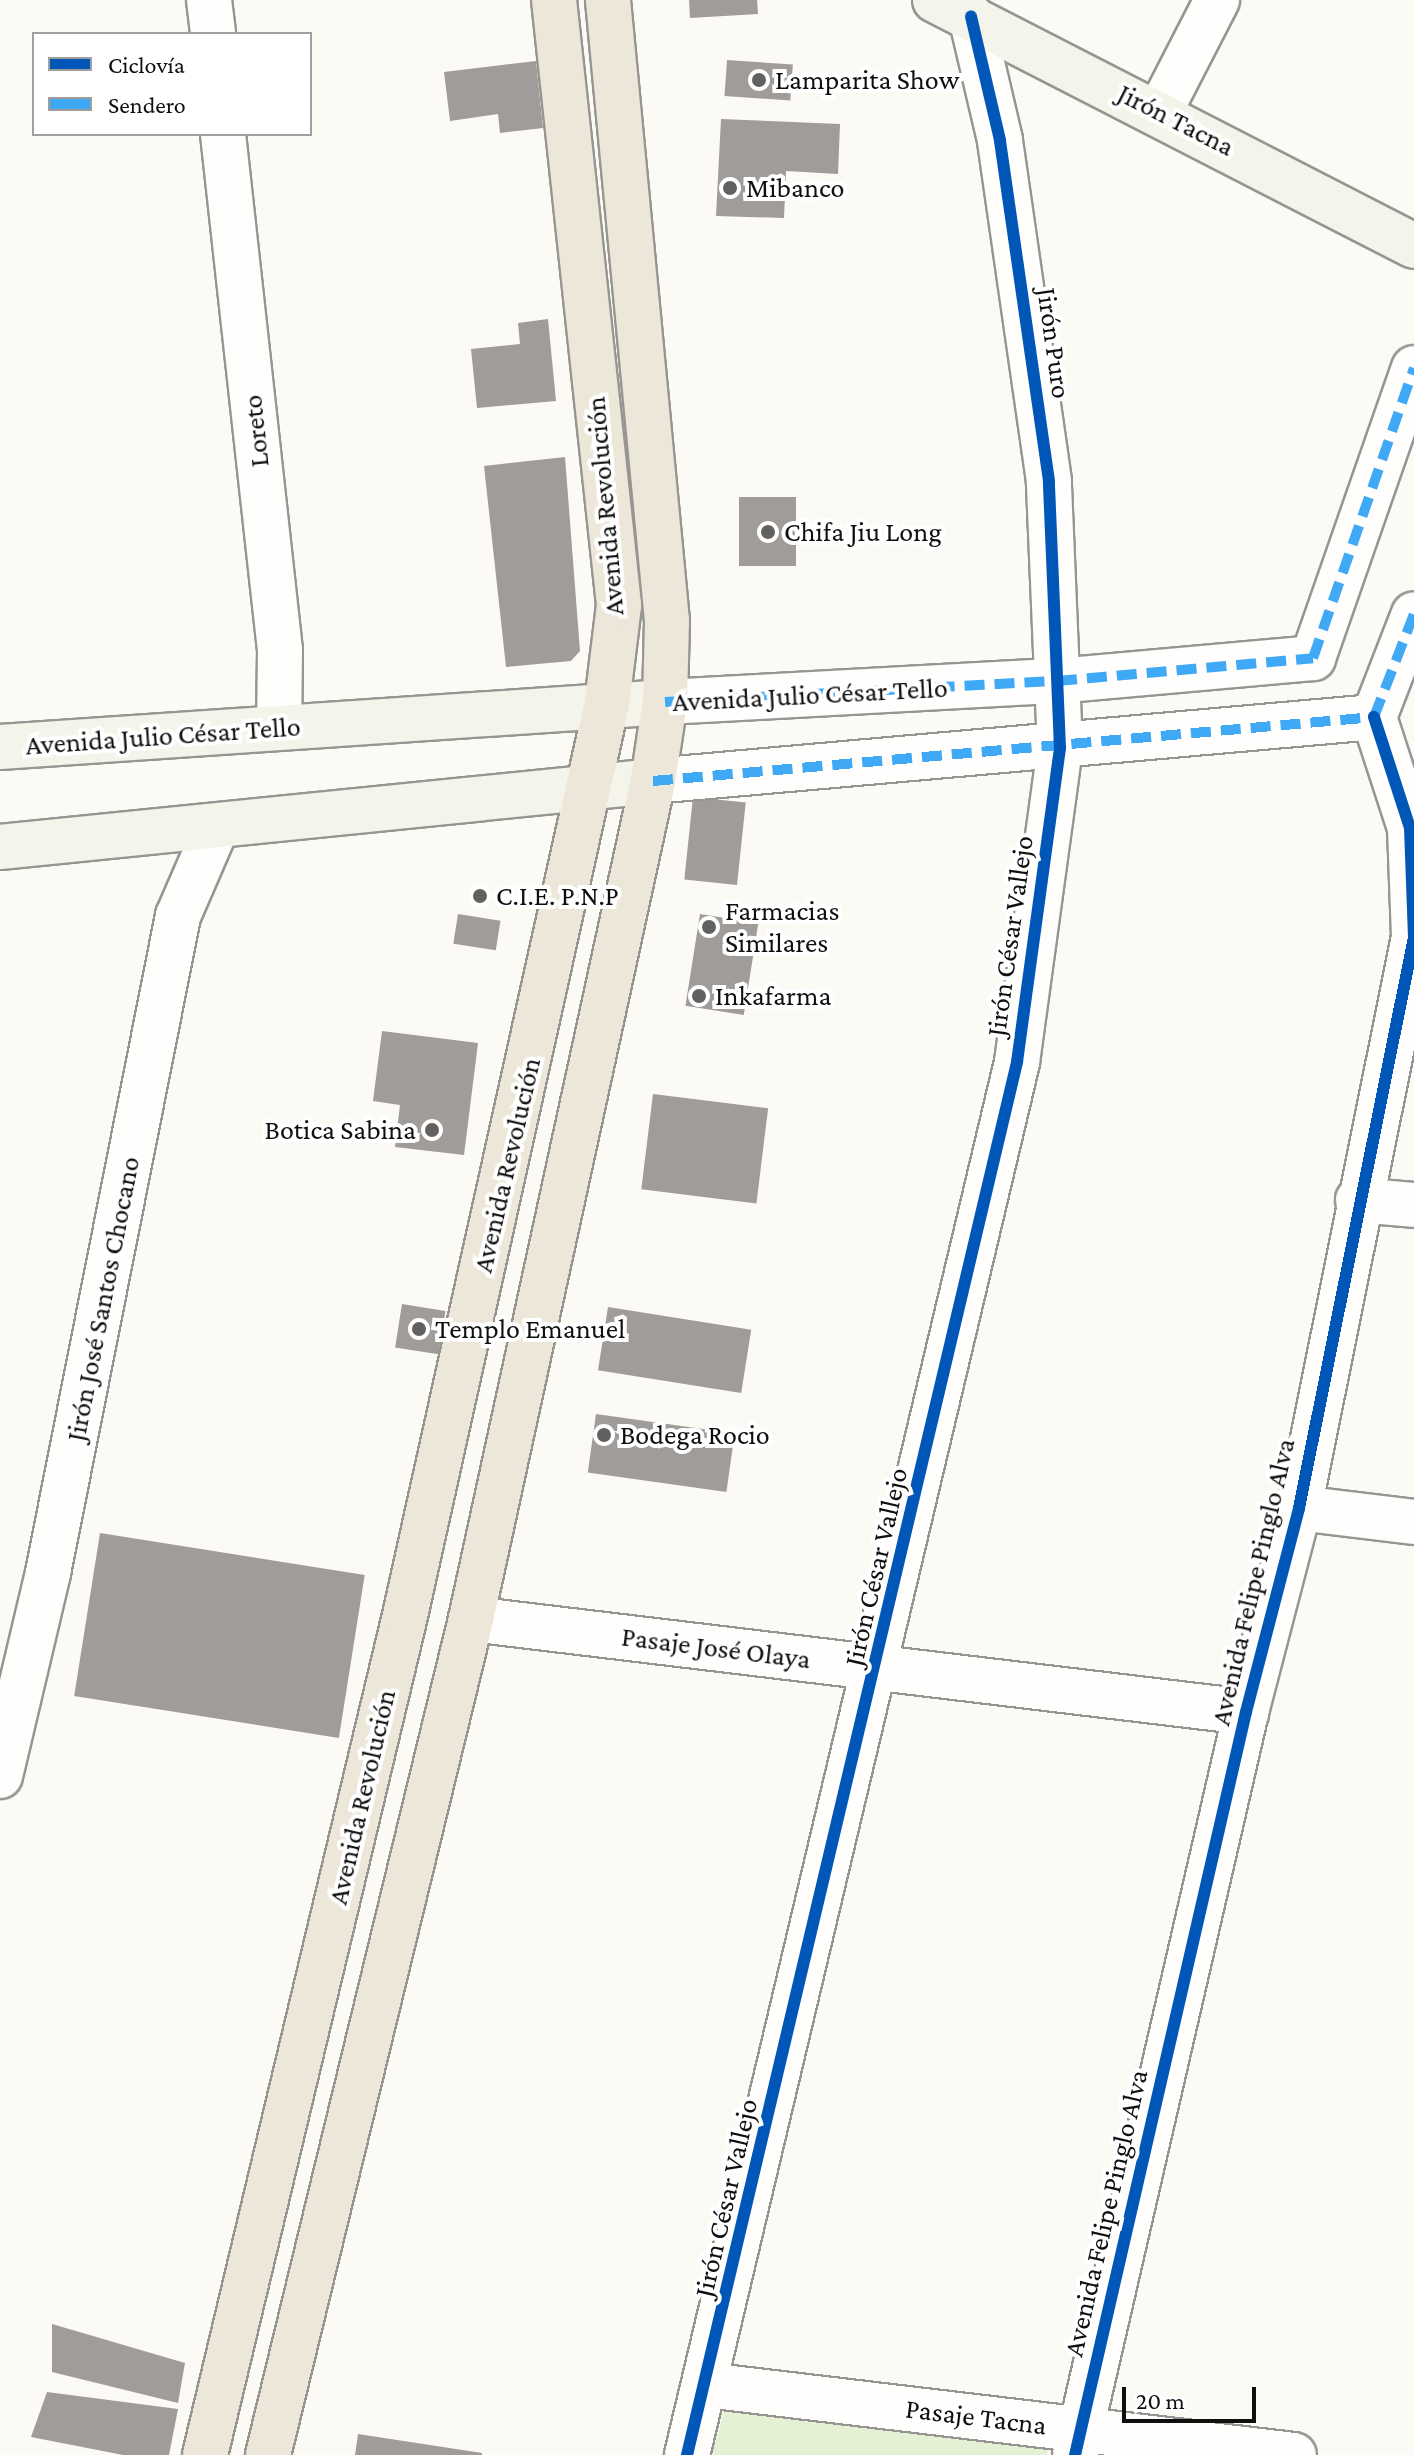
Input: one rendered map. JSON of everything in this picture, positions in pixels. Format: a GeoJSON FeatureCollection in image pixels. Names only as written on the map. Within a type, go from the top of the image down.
{"type":"FeatureCollection","features":[{"type":"Feature","properties":{"kind":"main road","name":"Avenida Revolución"},"geometry":{"type":"LineString","coordinates":[[205,2455],[410,1596],[594,785],[607,703],[619,605],[554,0]]}},
{"type":"Feature","properties":{"kind":"main road","name":"Avenida Revolución"},"geometry":{"type":"LineString","coordinates":[[268,2455],[471,1619],[653,781],[665,702],[667,621],[608,0]]}},
{"type":"Feature","properties":{"kind":"street"},"geometry":{"type":"LineString","coordinates":[[209,0],[213,32]]}},
{"type":"Feature","properties":{"kind":"street"},"geometry":{"type":"LineString","coordinates":[[1160,111],[1217,0]]}},
{"type":"Feature","properties":{"kind":"street","name":"Jirón Tacna"},"geometry":{"type":"LineString","coordinates":[[953,8],[1160,111],[1414,246]]}},
{"type":"Feature","properties":{"kind":"street","name":"Jirón Puro"},"geometry":{"type":"LineString","coordinates":[[953,8],[1000,140],[1049,481],[1057,681]]}},
{"type":"Feature","properties":{"kind":"street","name":"Loreto"},"geometry":{"type":"LineString","coordinates":[[223,136],[280,650],[279,728]]}},
{"type":"Feature","properties":{"kind":"street","name":"Avenida Julio César Tello"},"geometry":{"type":"LineString","coordinates":[[0,747],[607,703],[1057,681],[1313,658],[1414,368]]}},
{"type":"Feature","properties":{"kind":"street"},"geometry":{"type":"LineString","coordinates":[[0,847],[594,785],[1060,748],[1374,717],[1414,614]]}},
{"type":"Feature","properties":{"kind":"street","name":"Jirón César Vallejo"},"geometry":{"type":"LineString","coordinates":[[687,2455],[877,1668],[1017,1062],[1060,748],[1057,681]]}},
{"type":"Feature","properties":{"kind":"street","name":"Avenida Felipe Pinglo Alva"},"geometry":{"type":"LineString","coordinates":[[1078,2442],[1246,1712],[1299,1508],[1358,1200],[1414,937],[1410,828],[1374,717]]}},
{"type":"Feature","properties":{"kind":"street","name":"Jirón José Santos Chocano"},"geometry":{"type":"LineString","coordinates":[[0,1776],[48,1573],[178,916],[217,826]]}},
{"type":"Feature","properties":{"kind":"street"},"geometry":{"type":"LineString","coordinates":[[1358,1200],[1414,1205]]}},
{"type":"Feature","properties":{"kind":"street"},"geometry":{"type":"LineString","coordinates":[[1299,1508],[1414,1522]]}},
{"type":"Feature","properties":{"kind":"street","name":"Pasaje José Olaya"},"geometry":{"type":"LineString","coordinates":[[471,1619],[1246,1712]]}},
{"type":"Feature","properties":{"kind":"street","name":"Pasaje Tacna"},"geometry":{"type":"LineString","coordinates":[[706,2385],[1078,2442],[1294,2455]]}},
{"type":"Feature","properties":{"kind":"green space"},"geometry":{"type":"Polygon","coordinates":[[[726,2404],[1049,2447],[1047,2455],[712,2455],[726,2404]]]}},
{"type":"Feature","properties":{"kind":"building"},"geometry":{"type":"Polygon","coordinates":[[[689,0],[757,0],[758,14],[690,18],[689,0]]]}},
{"type":"Feature","properties":{"kind":"building","name":"Lamparita Show"},"geometry":{"type":"Polygon","coordinates":[[[727,60],[793,65],[790,101],[724,96],[727,60]]]}},
{"type":"Feature","properties":{"kind":"building"},"geometry":{"type":"Polygon","coordinates":[[[536,61],[543,128],[500,133],[498,114],[450,121],[444,72],[536,61]]]}},
{"type":"Feature","properties":{"kind":"building"},"geometry":{"type":"Polygon","coordinates":[[[721,119],[840,124],[838,174],[786,171],[784,218],[716,216],[721,119]]]}},
{"type":"Feature","properties":{"kind":"building"},"geometry":{"type":"Polygon","coordinates":[[[548,319],[556,401],[477,408],[471,349],[520,344],[518,323],[548,319]]]}},
{"type":"Feature","properties":{"kind":"building"},"geometry":{"type":"Polygon","coordinates":[[[565,457],[580,651],[571,661],[506,667],[484,466],[565,457]]]}},
{"type":"Feature","properties":{"kind":"building","name":"Chifa Jiu Long"},"geometry":{"type":"Polygon","coordinates":[[[739,497],[796,497],[796,566],[739,566],[739,497]]]}},
{"type":"Feature","properties":{"kind":"building"},"geometry":{"type":"Polygon","coordinates":[[[693,797],[746,803],[737,885],[684,880],[693,797]]]}},
{"type":"Feature","properties":{"kind":"building"},"geometry":{"type":"Polygon","coordinates":[[[458,914],[500,921],[496,950],[453,944],[458,914]]]}},
{"type":"Feature","properties":{"kind":"building"},"geometry":{"type":"Polygon","coordinates":[[[700,914],[758,923],[744,1015],[685,1006],[700,914]]]}},
{"type":"Feature","properties":{"kind":"building"},"geometry":{"type":"Polygon","coordinates":[[[382,1031],[478,1043],[464,1155],[395,1147],[400,1105],[373,1101],[382,1031]]]}},
{"type":"Feature","properties":{"kind":"building"},"geometry":{"type":"Polygon","coordinates":[[[653,1094],[768,1108],[756,1203],[641,1189],[653,1094]]]}},
{"type":"Feature","properties":{"kind":"building","name":"Templo Emanuel"},"geometry":{"type":"Polygon","coordinates":[[[402,1304],[445,1311],[439,1354],[395,1347],[402,1304]]]}},
{"type":"Feature","properties":{"kind":"building"},"geometry":{"type":"Polygon","coordinates":[[[608,1307],[751,1330],[741,1393],[598,1370],[608,1307]]]}},
{"type":"Feature","properties":{"kind":"building"},"geometry":{"type":"Polygon","coordinates":[[[596,1414],[735,1433],[726,1492],[588,1472],[596,1414]]]}},
{"type":"Feature","properties":{"kind":"building"},"geometry":{"type":"Polygon","coordinates":[[[100,1533],[365,1575],[339,1738],[74,1696],[100,1533]]]}},
{"type":"Feature","properties":{"kind":"building"},"geometry":{"type":"Polygon","coordinates":[[[52,2324],[185,2363],[178,2403],[52,2372],[52,2324]]]}},
{"type":"Feature","properties":{"kind":"building"},"geometry":{"type":"Polygon","coordinates":[[[47,2392],[178,2409],[169,2455],[123,2455],[31,2437],[47,2392]]]}},
{"type":"Feature","properties":{"kind":"building"},"geometry":{"type":"Polygon","coordinates":[[[358,2434],[482,2453],[482,2455],[355,2455],[358,2434]]]}},
{"type":"Feature","properties":{"kind":"marked path"},"geometry":{"type":"LineString","coordinates":[[665,702],[1057,681],[1313,658],[1414,368]]}},
{"type":"Feature","properties":{"kind":"marked path"},"geometry":{"type":"LineString","coordinates":[[653,781],[1374,717],[1414,614]]}},
{"type":"Feature","properties":{"kind":"cycle path"},"geometry":{"type":"LineString","coordinates":[[687,2455],[1017,1062],[1060,748],[1049,481],[1000,140],[971,16]]}},
{"type":"Feature","properties":{"kind":"cycle path"},"geometry":{"type":"LineString","coordinates":[[1075,2455],[1246,1712],[1299,1508],[1414,937],[1410,828],[1374,717]]}},
{"type":"Feature","properties":{"kind":"place","name":"Lamparita Show"},"geometry":{"type":"Point","coordinates":[759,80]}},
{"type":"Feature","properties":{"kind":"place","name":"Mibanco"},"geometry":{"type":"Point","coordinates":[730,188]}},
{"type":"Feature","properties":{"kind":"place","name":"Chifa Jiu Long"},"geometry":{"type":"Point","coordinates":[768,532]}},
{"type":"Feature","properties":{"kind":"place","name":"C.I.E. P.N.P"},"geometry":{"type":"Point","coordinates":[480,896]}},
{"type":"Feature","properties":{"kind":"place","name":"Farmacias Similares"},"geometry":{"type":"Point","coordinates":[709,927]}},
{"type":"Feature","properties":{"kind":"place","name":"Inkafarma"},"geometry":{"type":"Point","coordinates":[699,996]}},
{"type":"Feature","properties":{"kind":"place","name":"Botica Sabina"},"geometry":{"type":"Point","coordinates":[432,1130]}},
{"type":"Feature","properties":{"kind":"place","name":"Templo Emanuel"},"geometry":{"type":"Point","coordinates":[419,1329]}},
{"type":"Feature","properties":{"kind":"place","name":"Bodega Rocio"},"geometry":{"type":"Point","coordinates":[604,1435]}}]}
